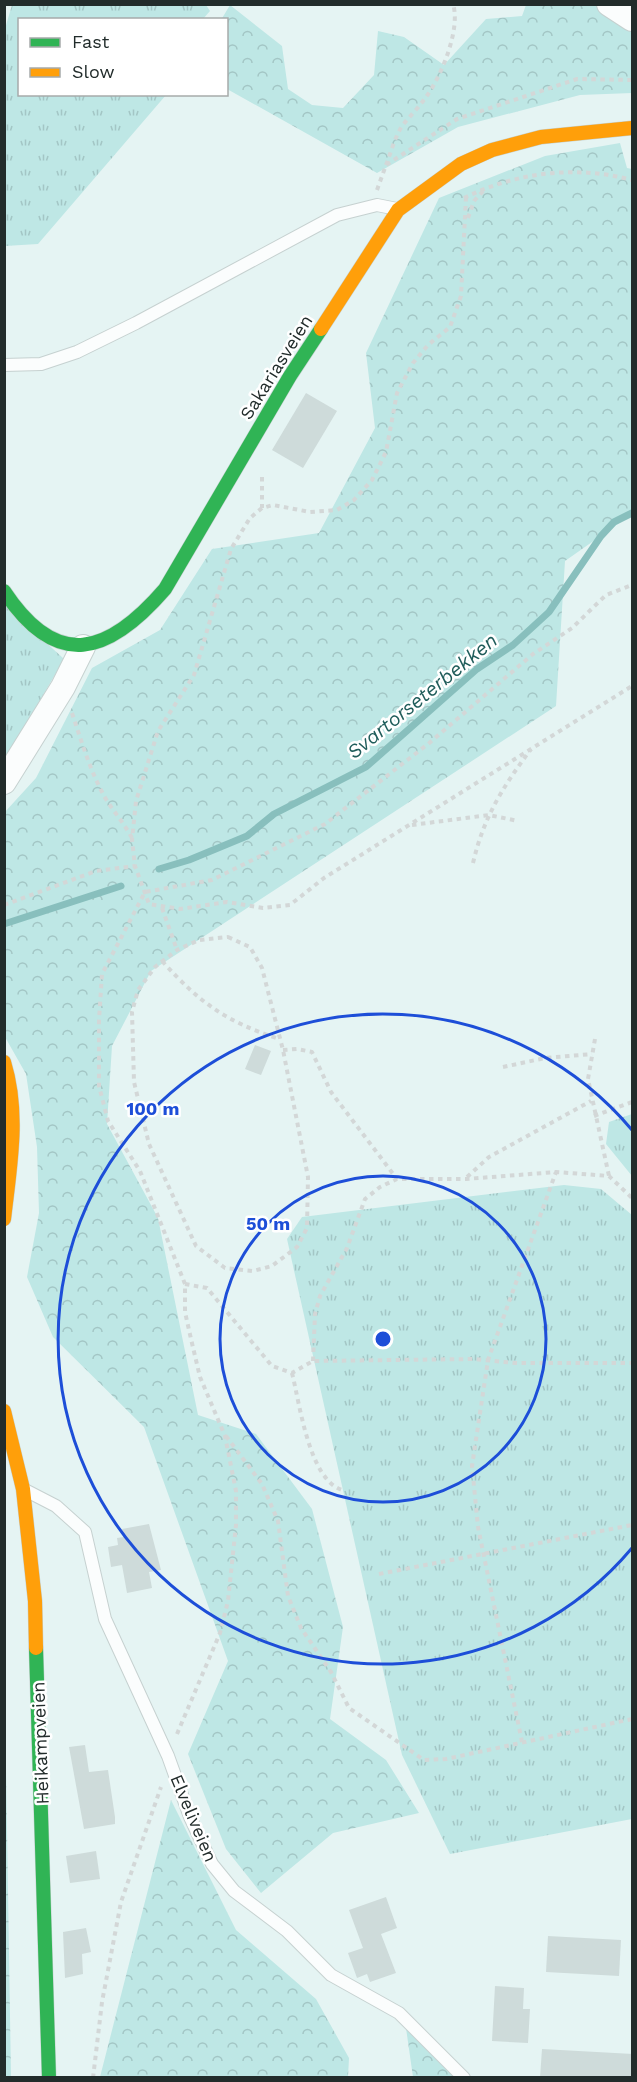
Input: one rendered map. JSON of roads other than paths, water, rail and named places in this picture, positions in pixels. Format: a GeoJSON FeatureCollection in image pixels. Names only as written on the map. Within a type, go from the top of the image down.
{"type":"FeatureCollection","features":[{"type":"Feature","properties":{"kind":"street"},"geometry":{"type":"LineString","coordinates":[[609,4],[633,19]]}},
{"type":"Feature","properties":{"kind":"street","name":"Sakariasveien"},"geometry":{"type":"LineString","coordinates":[[83,647],[128,629],[152,607],[165,589],[290,376],[398,210],[461,164],[492,150],[553,136],[633,128]]}},
{"type":"Feature","properties":{"kind":"street"},"geometry":{"type":"LineString","coordinates":[[4,591],[13,607],[30,625],[48,637],[83,647],[63,687],[4,782]]}},
{"type":"Feature","properties":{"kind":"street"},"geometry":{"type":"LineString","coordinates":[[4,1062],[10,1082],[14,1116],[4,1219]]}},
{"type":"Feature","properties":{"kind":"street","name":"Heikampveien"},"geometry":{"type":"LineString","coordinates":[[4,1411],[24,1489],[35,1601],[49,2078]]}},
{"type":"Feature","properties":{"kind":"lane"},"geometry":{"type":"LineString","coordinates":[[4,365],[41,364],[76,352],[136,323],[309,228],[337,215],[377,205],[398,210]]}},
{"type":"Feature","properties":{"kind":"lane","name":"Elveliveien"},"geometry":{"type":"LineString","coordinates":[[24,1489],[56,1506],[85,1532],[105,1619],[168,1755],[201,1842],[212,1864],[234,1892],[287,1931],[340,1982],[399,2013],[464,2078]]}},
{"type":"Feature","properties":{"kind":"waterway","name":"Svartorseterbekken"},"geometry":{"type":"LineString","coordinates":[[159,869],[189,860],[247,836],[274,814],[366,767],[477,669],[513,645],[549,612],[601,536],[614,522],[632,513]]}},
{"type":"Feature","properties":{"kind":"waterway","name":"Svartorseterbekken"},"geometry":{"type":"LineString","coordinates":[[4,924],[121,886]]}}]}
